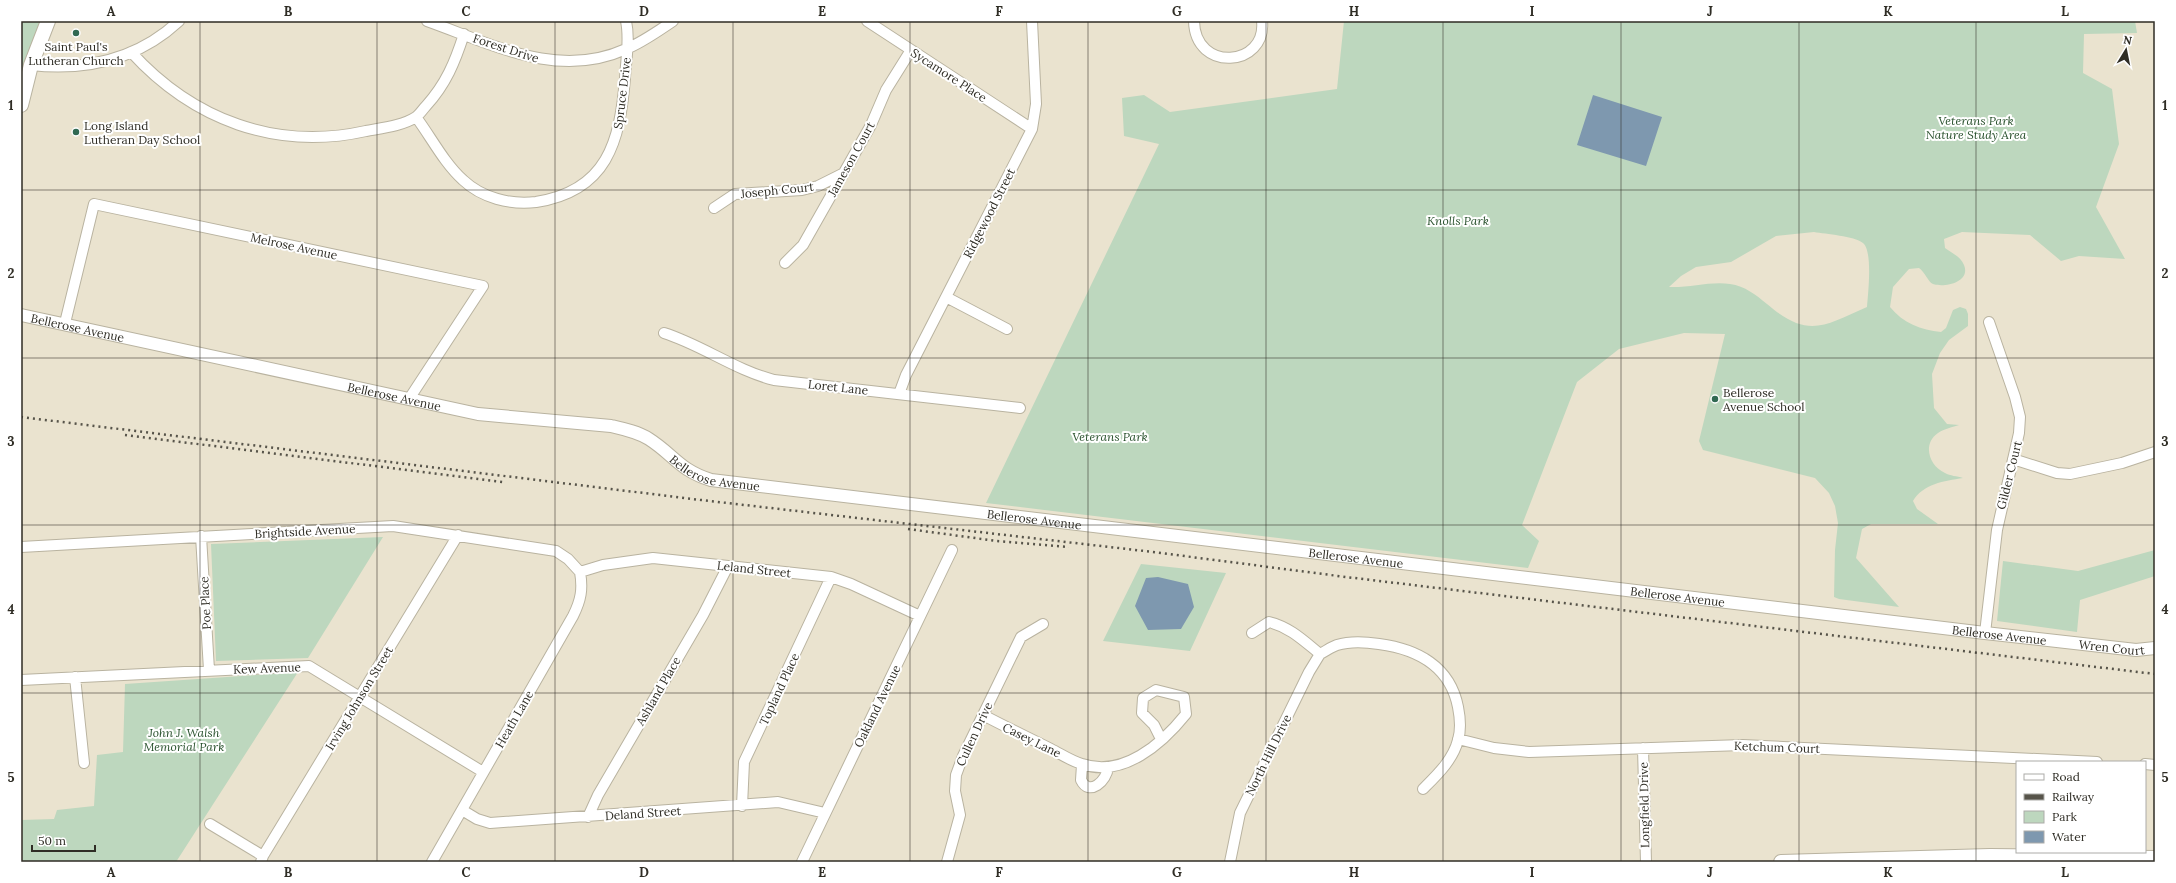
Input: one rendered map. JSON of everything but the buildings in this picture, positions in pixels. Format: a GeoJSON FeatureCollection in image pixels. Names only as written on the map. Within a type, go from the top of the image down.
{"type":"FeatureCollection","features":[{"type":"Feature","properties":{"kind":"main road"},"geometry":{"type":"LineString","coordinates":[[21,105],[31,65],[48,21]]}},
{"type":"Feature","properties":{"kind":"main road"},"geometry":{"type":"LineString","coordinates":[[1781,862],[1990,856],[2155,858]]}},
{"type":"Feature","properties":{"kind":"street"},"geometry":{"type":"LineString","coordinates":[[31,65],[58,68],[114,59],[153,40],[179,21]]}},
{"type":"Feature","properties":{"kind":"street","name":"Forest Drive"},"geometry":{"type":"LineString","coordinates":[[427,21],[511,52],[539,60],[571,62],[594,59],[627,49],[673,21]]}},
{"type":"Feature","properties":{"kind":"street","name":"Spruce Drive"},"geometry":{"type":"LineString","coordinates":[[416,116],[463,181],[477,190],[495,199],[527,203],[565,195],[584,185],[599,172],[610,154],[619,128],[627,49],[626,21]]}},
{"type":"Feature","properties":{"kind":"street","name":"Sycamore Place"},"geometry":{"type":"LineString","coordinates":[[868,21],[1032,129]]}},
{"type":"Feature","properties":{"kind":"street","name":"Ridgewood Street"},"geometry":{"type":"LineString","coordinates":[[899,394],[946,297],[1032,129],[1036,104],[1032,21]]}},
{"type":"Feature","properties":{"kind":"street"},"geometry":{"type":"LineString","coordinates":[[1194,21],[1194,30],[1204,49],[1213,55],[1224,58],[1239,56],[1253,48],[1260,38],[1262,21]]}},
{"type":"Feature","properties":{"kind":"street"},"geometry":{"type":"LineString","coordinates":[[131,52],[164,84],[187,101],[234,124],[285,137],[348,136],[397,125],[416,116],[438,92],[450,73],[464,34]]}},
{"type":"Feature","properties":{"kind":"street","name":"Jameson Court"},"geometry":{"type":"LineString","coordinates":[[785,262],[803,244],[871,125],[886,90],[911,50]]}},
{"type":"Feature","properties":{"kind":"street","name":"Joseph Court"},"geometry":{"type":"LineString","coordinates":[[714,208],[735,194],[802,190],[818,186],[842,174]]}},
{"type":"Feature","properties":{"kind":"street","name":"Melrose Avenue"},"geometry":{"type":"LineString","coordinates":[[65,323],[94,204],[483,286],[409,399]]}},
{"type":"Feature","properties":{"kind":"street"},"geometry":{"type":"LineString","coordinates":[[946,297],[1007,329]]}},
{"type":"Feature","properties":{"kind":"street","name":"Bellerose Avenue"},"geometry":{"type":"LineString","coordinates":[[21,315],[65,323],[478,414],[611,426],[631,430],[649,439],[694,475],[711,480],[2069,642]]}},
{"type":"Feature","properties":{"kind":"street","name":"Gilder Court"},"geometry":{"type":"LineString","coordinates":[[1985,633],[1996,530],[2019,434],[2020,417],[2015,397],[1989,322]]}},
{"type":"Feature","properties":{"kind":"street","name":"Loret Lane"},"geometry":{"type":"LineString","coordinates":[[664,333],[687,340],[757,376],[774,380],[1020,408]]}},
{"type":"Feature","properties":{"kind":"street"},"geometry":{"type":"LineString","coordinates":[[2013,459],[2057,473],[2070,474],[2122,464],[2155,452]]}},
{"type":"Feature","properties":{"kind":"street","name":"Brightside Avenue"},"geometry":{"type":"LineString","coordinates":[[21,547],[393,526],[556,551],[568,559],[580,572]]}},
{"type":"Feature","properties":{"kind":"street","name":"Irving Johnson Street"},"geometry":{"type":"LineString","coordinates":[[262,859],[458,535]]}},
{"type":"Feature","properties":{"kind":"street","name":"Poe Place"},"geometry":{"type":"LineString","coordinates":[[201,536],[209,670]]}},
{"type":"Feature","properties":{"kind":"street","name":"Oakland Avenue"},"geometry":{"type":"LineString","coordinates":[[802,862],[952,550]]}},
{"type":"Feature","properties":{"kind":"street","name":"Leland Street"},"geometry":{"type":"LineString","coordinates":[[580,572],[603,565],[652,558],[831,577],[851,584],[920,616]]}},
{"type":"Feature","properties":{"kind":"street","name":"Ashland Place"},"geometry":{"type":"LineString","coordinates":[[588,817],[598,795],[703,615],[728,566]]}},
{"type":"Feature","properties":{"kind":"street","name":"Heath Lane"},"geometry":{"type":"LineString","coordinates":[[432,862],[573,616],[581,599],[582,584],[580,572]]}},
{"type":"Feature","properties":{"kind":"street","name":"Topland Place"},"geometry":{"type":"LineString","coordinates":[[742,806],[744,762],[831,577]]}},
{"type":"Feature","properties":{"kind":"street"},"geometry":{"type":"LineString","coordinates":[[1252,633],[1269,622],[1281,625],[1295,633],[1320,654],[1337,645],[1357,642],[1401,647],[1421,655],[1434,664],[1452,688],[1459,712],[1458,739],[1454,751],[1441,771],[1423,789]]}},
{"type":"Feature","properties":{"kind":"street","name":"Cullen Drive"},"geometry":{"type":"LineString","coordinates":[[947,862],[960,815],[955,791],[956,774],[962,756],[1021,637],[1043,624]]}},
{"type":"Feature","properties":{"kind":"street","name":"Wren Court"},"geometry":{"type":"LineString","coordinates":[[2069,642],[2136,650],[2155,648]]}},
{"type":"Feature","properties":{"kind":"street","name":"North Hill Drive"},"geometry":{"type":"LineString","coordinates":[[1230,862],[1240,813],[1309,672],[1320,654]]}},
{"type":"Feature","properties":{"kind":"street","name":"Kew Avenue"},"geometry":{"type":"LineString","coordinates":[[21,680],[308,666],[360,696],[483,772]]}},
{"type":"Feature","properties":{"kind":"street"},"geometry":{"type":"LineString","coordinates":[[74,677],[84,763]]}},
{"type":"Feature","properties":{"kind":"street","name":"Casey Lane"},"geometry":{"type":"LineString","coordinates":[[983,715],[1082,765],[1108,767],[1127,762],[1147,752],[1162,739],[1186,714],[1184,697],[1156,690],[1143,698],[1142,713],[1154,725],[1162,739]]}},
{"type":"Feature","properties":{"kind":"street","name":"Ketchum Court"},"geometry":{"type":"LineString","coordinates":[[1458,739],[1494,748],[1529,752],[1743,745],[2076,761]]}},
{"type":"Feature","properties":{"kind":"street","name":"Longfield Drive"},"geometry":{"type":"LineString","coordinates":[[1643,748],[1646,862]]}},
{"type":"Feature","properties":{"kind":"street"},"geometry":{"type":"LineString","coordinates":[[1082,765],[1081,780],[1088,786],[1094,787],[1103,782],[1106,778],[1108,767]]}},
{"type":"Feature","properties":{"kind":"street","name":"Deland Street"},"geometry":{"type":"LineString","coordinates":[[462,810],[477,819],[490,822],[588,817],[778,802],[825,813]]}},
{"type":"Feature","properties":{"kind":"street"},"geometry":{"type":"LineString","coordinates":[[210,824],[262,859]]}},
{"type":"Feature","properties":{"kind":"green space"},"geometry":{"type":"Polygon","coordinates":[[[21,21],[42,21],[21,78],[21,21]]]}},
{"type":"Feature","properties":{"kind":"green space"},"geometry":{"type":"Polygon","coordinates":[[[1344,21],[2135,21],[2137,33],[2084,34],[2083,73],[2112,89],[2119,144],[2096,207],[2125,259],[2079,256],[2061,261],[2030,235],[1962,232],[1944,239],[1945,248],[1959,257],[1963,262],[1965,271],[1964,276],[1960,280],[1944,285],[1933,284],[1919,268],[1909,269],[1893,287],[1890,307],[1895,313],[1913,325],[1926,330],[1941,332],[1946,328],[1953,310],[1960,307],[1966,309],[1968,314],[1968,326],[1949,340],[1940,353],[1932,374],[1934,408],[1947,424],[1959,425],[1938,433],[1930,443],[1929,449],[1932,460],[1939,470],[1949,475],[1963,478],[1941,482],[1928,487],[1917,495],[1913,501],[1917,509],[1938,524],[1871,524],[1862,529],[1856,558],[1899,607],[1839,599],[1834,597],[1835,550],[1838,523],[1835,506],[1829,493],[1815,478],[1703,450],[1699,441],[1725,334],[1684,333],[1619,349],[1577,382],[1522,525],[1539,541],[1528,568],[986,503],[1159,144],[1124,136],[1122,98],[1144,95],[1170,112],[1337,89],[1344,21]],[[1814,232],[1776,236],[1731,262],[1696,267],[1681,276],[1669,287],[1684,287],[1715,283],[1735,285],[1754,294],[1781,315],[1794,322],[1805,325],[1816,326],[1827,324],[1867,307],[1869,263],[1866,248],[1863,243],[1840,236],[1814,232]]]}},
{"type":"Feature","properties":{"kind":"green space"},"geometry":{"type":"Polygon","coordinates":[[[383,537],[308,658],[216,661],[211,544],[383,537]]]}},
{"type":"Feature","properties":{"kind":"green space"},"geometry":{"type":"Polygon","coordinates":[[[2155,550],[2155,576],[2080,600],[2077,632],[1997,621],[2003,561],[2078,571],[2155,550]]]}},
{"type":"Feature","properties":{"kind":"green space"},"geometry":{"type":"Polygon","coordinates":[[[1141,564],[1226,573],[1190,651],[1103,641],[1141,564]]]}},
{"type":"Feature","properties":{"kind":"green space","name":"John J. Walsh Memorial Park"},"geometry":{"type":"Polygon","coordinates":[[[298,672],[176,862],[21,862],[21,820],[54,819],[57,810],[94,806],[97,755],[123,752],[125,684],[298,672]]]}},
{"type":"Feature","properties":{"kind":"water"},"geometry":{"type":"Polygon","coordinates":[[[1593,95],[1662,117],[1646,166],[1577,145],[1593,95]]]}},
{"type":"Feature","properties":{"kind":"water"},"geometry":{"type":"Polygon","coordinates":[[[1158,577],[1188,584],[1194,607],[1181,629],[1148,630],[1135,606],[1146,578],[1158,577]]]}},
{"type":"Feature","properties":{"kind":"railway"},"geometry":{"type":"LineString","coordinates":[[21,417],[701,500],[1153,552],[1346,577],[2155,674]]}},
{"type":"Feature","properties":{"kind":"railway"},"geometry":{"type":"LineString","coordinates":[[125,435],[503,482]]}},
{"type":"Feature","properties":{"kind":"railway"},"geometry":{"type":"LineString","coordinates":[[908,529],[997,541],[1069,547]]}},
{"type":"Feature","properties":{"kind":"place","name":"Saint Paul's Lutheran Church"},"geometry":{"type":"Point","coordinates":[76,33]}},
{"type":"Feature","properties":{"kind":"place","name":"Long Island Lutheran Day School"},"geometry":{"type":"Point","coordinates":[76,132]}},
{"type":"Feature","properties":{"kind":"place","name":"Bellerose Avenue School"},"geometry":{"type":"Point","coordinates":[1715,399]}},
{"type":"Feature","properties":{"kind":"park label","name":"Veterans Park Nature Study Area"},"geometry":{"type":"Point","coordinates":[1976,127]}},
{"type":"Feature","properties":{"kind":"park label","name":"Knolls Park"},"geometry":{"type":"Point","coordinates":[1458,220]}},
{"type":"Feature","properties":{"kind":"park label","name":"Veterans Park"},"geometry":{"type":"Point","coordinates":[1110,436]}}]}
